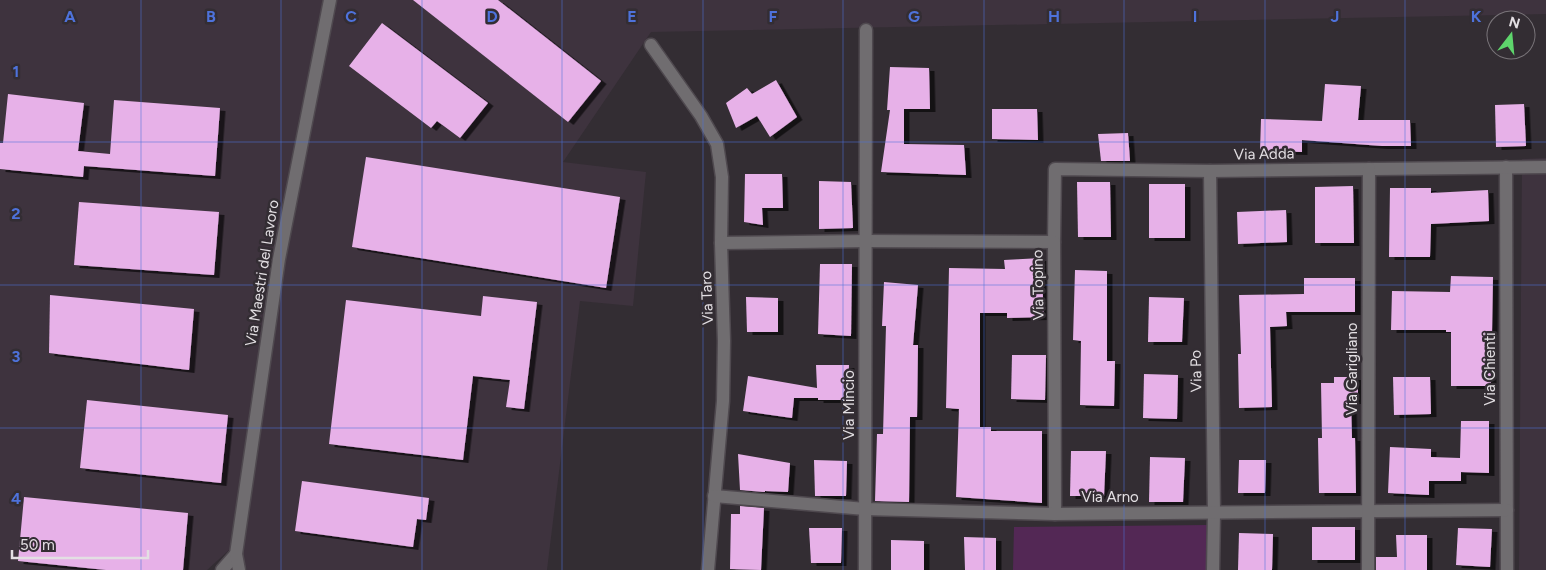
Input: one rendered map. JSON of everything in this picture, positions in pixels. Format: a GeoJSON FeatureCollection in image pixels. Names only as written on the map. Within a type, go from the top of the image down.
{"type":"FeatureCollection","features":[{"type":"Feature","properties":{"kind":"street","name":"Via Maestri del Lavoro"},"geometry":{"type":"LineString","coordinates":[[239,570],[236,554],[279,259],[330,0]]}},
{"type":"Feature","properties":{"kind":"street","name":"Via Mincio"},"geometry":{"type":"LineString","coordinates":[[865,570],[866,30]]}},
{"type":"Feature","properties":{"kind":"street","name":"Via Taro"},"geometry":{"type":"LineString","coordinates":[[651,46],[701,116],[717,144],[722,177],[723,401],[708,570]]}},
{"type":"Feature","properties":{"kind":"street","name":"Via Adda"},"geometry":{"type":"LineString","coordinates":[[1054,242],[1055,169],[1210,171],[1546,167]]}},
{"type":"Feature","properties":{"kind":"street","name":"Via Chienti"},"geometry":{"type":"LineString","coordinates":[[1506,168],[1507,570]]}},
{"type":"Feature","properties":{"kind":"street","name":"Via Garigliano"},"geometry":{"type":"LineString","coordinates":[[1368,570],[1369,169]]}},
{"type":"Feature","properties":{"kind":"street","name":"Via Po"},"geometry":{"type":"LineString","coordinates":[[1210,171],[1213,570]]}},
{"type":"Feature","properties":{"kind":"street"},"geometry":{"type":"LineString","coordinates":[[721,243],[866,241]]}},
{"type":"Feature","properties":{"kind":"street","name":"Via Topino"},"geometry":{"type":"LineString","coordinates":[[866,241],[1054,242],[1055,514]]}},
{"type":"Feature","properties":{"kind":"street","name":"Via Arno"},"geometry":{"type":"LineString","coordinates":[[714,496],[865,509],[1055,514],[1507,510]]}},
{"type":"Feature","properties":{"kind":"street"},"geometry":{"type":"LineString","coordinates":[[222,570],[236,554]]}},
{"type":"Feature","properties":{"kind":"shaded area"},"geometry":{"type":"Polygon","coordinates":[[[0,0],[1546,0],[1546,14],[1536,14],[1536,10],[1486,10],[1486,15],[651,32],[563,162],[646,172],[633,306],[580,301],[547,570],[247,570],[238,542],[207,570],[0,570],[0,0]]]}},
{"type":"Feature","properties":{"kind":"shaded area"},"geometry":{"type":"Polygon","coordinates":[[[1546,158],[1546,570],[1519,570],[1522,159],[1546,158]]]}},
{"type":"Feature","properties":{"kind":"shaded area"},"geometry":{"type":"Polygon","coordinates":[[[1207,525],[1206,570],[1013,570],[1014,527],[1207,525]]]}},
{"type":"Feature","properties":{"kind":"building"},"geometry":{"type":"Polygon","coordinates":[[[413,0],[498,0],[601,81],[568,122],[413,0]]]}},
{"type":"Feature","properties":{"kind":"building"},"geometry":{"type":"Polygon","coordinates":[[[382,23],[488,103],[460,138],[437,121],[431,128],[349,66],[382,23]]]}},
{"type":"Feature","properties":{"kind":"building"},"geometry":{"type":"Polygon","coordinates":[[[890,67],[929,68],[930,109],[904,109],[904,144],[964,145],[966,175],[881,172],[890,110],[887,110],[890,67]]]}},
{"type":"Feature","properties":{"kind":"building"},"geometry":{"type":"Polygon","coordinates":[[[776,80],[797,117],[770,137],[757,116],[736,128],[726,103],[747,88],[752,94],[776,80]]]}},
{"type":"Feature","properties":{"kind":"building"},"geometry":{"type":"Polygon","coordinates":[[[1325,84],[1361,86],[1358,120],[1410,120],[1411,146],[1382,146],[1302,140],[1302,152],[1260,151],[1261,119],[1322,121],[1325,84]]]}},
{"type":"Feature","properties":{"kind":"building"},"geometry":{"type":"Polygon","coordinates":[[[8,94],[84,103],[78,151],[110,154],[114,100],[220,108],[215,176],[84,166],[83,177],[0,169],[0,143],[3,143],[8,94]]]}},
{"type":"Feature","properties":{"kind":"building"},"geometry":{"type":"Polygon","coordinates":[[[1524,104],[1526,146],[1496,147],[1495,105],[1524,104]]]}},
{"type":"Feature","properties":{"kind":"building"},"geometry":{"type":"Polygon","coordinates":[[[992,109],[1037,109],[1038,140],[992,139],[992,109]]]}},
{"type":"Feature","properties":{"kind":"building"},"geometry":{"type":"Polygon","coordinates":[[[1128,133],[1130,161],[1101,161],[1098,134],[1128,133]]]}},
{"type":"Feature","properties":{"kind":"building"},"geometry":{"type":"Polygon","coordinates":[[[366,157],[620,197],[606,288],[352,247],[366,157]]]}},
{"type":"Feature","properties":{"kind":"building"},"geometry":{"type":"Polygon","coordinates":[[[745,174],[782,174],[783,208],[762,208],[763,225],[744,222],[745,174]]]}},
{"type":"Feature","properties":{"kind":"building"},"geometry":{"type":"Polygon","coordinates":[[[819,181],[851,182],[853,228],[819,229],[819,181]]]}},
{"type":"Feature","properties":{"kind":"building"},"geometry":{"type":"Polygon","coordinates":[[[1077,182],[1110,182],[1111,237],[1078,237],[1077,182]]]}},
{"type":"Feature","properties":{"kind":"building"},"geometry":{"type":"Polygon","coordinates":[[[1149,184],[1185,184],[1185,238],[1149,238],[1149,184]]]}},
{"type":"Feature","properties":{"kind":"building"},"geometry":{"type":"Polygon","coordinates":[[[1353,186],[1354,243],[1315,243],[1315,187],[1353,186]]]}},
{"type":"Feature","properties":{"kind":"building"},"geometry":{"type":"Polygon","coordinates":[[[1390,188],[1431,188],[1431,193],[1488,190],[1489,221],[1431,224],[1430,257],[1389,257],[1390,188]]]}},
{"type":"Feature","properties":{"kind":"building"},"geometry":{"type":"Polygon","coordinates":[[[79,202],[219,212],[214,275],[74,265],[79,202]]]}},
{"type":"Feature","properties":{"kind":"building"},"geometry":{"type":"Polygon","coordinates":[[[1286,210],[1287,242],[1238,244],[1237,212],[1286,210]]]}},
{"type":"Feature","properties":{"kind":"building"},"geometry":{"type":"Polygon","coordinates":[[[1041,258],[1044,317],[1007,318],[1007,313],[980,313],[980,427],[991,427],[991,431],[1042,431],[1042,503],[956,497],[959,409],[946,408],[949,268],[1005,269],[1004,260],[1041,258]]]}},
{"type":"Feature","properties":{"kind":"building"},"geometry":{"type":"Polygon","coordinates":[[[820,264],[852,264],[851,336],[818,334],[820,264]]]}},
{"type":"Feature","properties":{"kind":"building"},"geometry":{"type":"Polygon","coordinates":[[[1075,270],[1107,271],[1107,361],[1115,361],[1114,406],[1080,405],[1081,341],[1073,340],[1075,270]]]}},
{"type":"Feature","properties":{"kind":"building"},"geometry":{"type":"Polygon","coordinates":[[[1451,276],[1493,277],[1492,332],[1490,332],[1491,386],[1451,386],[1451,332],[1446,332],[1446,330],[1391,330],[1392,291],[1450,292],[1451,276]]]}},
{"type":"Feature","properties":{"kind":"building"},"geometry":{"type":"Polygon","coordinates":[[[1304,278],[1355,278],[1355,312],[1286,312],[1287,326],[1270,327],[1272,407],[1239,408],[1238,354],[1241,354],[1239,295],[1304,294],[1304,278]]]}},
{"type":"Feature","properties":{"kind":"building"},"geometry":{"type":"Polygon","coordinates":[[[884,282],[918,285],[913,345],[918,345],[917,417],[910,417],[909,502],[875,501],[877,434],[883,434],[886,326],[882,326],[884,282]]]}},
{"type":"Feature","properties":{"kind":"building"},"geometry":{"type":"Polygon","coordinates":[[[50,295],[194,309],[189,370],[49,353],[50,295]]]}},
{"type":"Feature","properties":{"kind":"building"},"geometry":{"type":"Polygon","coordinates":[[[483,296],[537,302],[524,409],[506,407],[510,380],[473,376],[463,460],[329,444],[346,300],[481,316],[483,296]]]}},
{"type":"Feature","properties":{"kind":"building"},"geometry":{"type":"Polygon","coordinates":[[[746,297],[778,298],[778,332],[747,332],[746,297]]]}},
{"type":"Feature","properties":{"kind":"building"},"geometry":{"type":"Polygon","coordinates":[[[1149,297],[1184,298],[1182,342],[1148,342],[1149,297]]]}},
{"type":"Feature","properties":{"kind":"building"},"geometry":{"type":"Polygon","coordinates":[[[1012,355],[1046,355],[1045,400],[1011,399],[1012,355]]]}},
{"type":"Feature","properties":{"kind":"building"},"geometry":{"type":"Polygon","coordinates":[[[816,365],[849,365],[848,400],[794,398],[792,418],[743,411],[748,376],[817,388],[816,365]]]}},
{"type":"Feature","properties":{"kind":"building"},"geometry":{"type":"Polygon","coordinates":[[[1144,374],[1178,375],[1177,419],[1143,418],[1144,374]]]}},
{"type":"Feature","properties":{"kind":"building"},"geometry":{"type":"Polygon","coordinates":[[[1334,377],[1358,377],[1358,401],[1351,401],[1352,438],[1355,438],[1356,493],[1319,493],[1318,438],[1322,438],[1321,383],[1334,383],[1334,377]]]}},
{"type":"Feature","properties":{"kind":"building"},"geometry":{"type":"Polygon","coordinates":[[[1393,377],[1430,377],[1431,414],[1394,415],[1393,377]]]}},
{"type":"Feature","properties":{"kind":"building"},"geometry":{"type":"Polygon","coordinates":[[[87,400],[228,415],[221,483],[80,468],[87,400]]]}},
{"type":"Feature","properties":{"kind":"building"},"geometry":{"type":"Polygon","coordinates":[[[1461,421],[1489,421],[1489,473],[1461,472],[1461,481],[1429,481],[1429,495],[1388,493],[1390,447],[1431,449],[1431,457],[1460,458],[1461,421]]]}},
{"type":"Feature","properties":{"kind":"building"},"geometry":{"type":"Polygon","coordinates":[[[1071,451],[1106,451],[1104,496],[1070,496],[1071,451]]]}},
{"type":"Feature","properties":{"kind":"building"},"geometry":{"type":"Polygon","coordinates":[[[738,454],[790,463],[788,492],[740,490],[738,454]]]}},
{"type":"Feature","properties":{"kind":"building"},"geometry":{"type":"Polygon","coordinates":[[[1150,457],[1185,458],[1183,502],[1149,502],[1150,457]]]}},
{"type":"Feature","properties":{"kind":"building"},"geometry":{"type":"Polygon","coordinates":[[[814,460],[847,461],[846,496],[815,496],[814,460]]]}},
{"type":"Feature","properties":{"kind":"building"},"geometry":{"type":"Polygon","coordinates":[[[1239,460],[1266,460],[1265,493],[1238,493],[1239,460]]]}},
{"type":"Feature","properties":{"kind":"building"},"geometry":{"type":"Polygon","coordinates":[[[302,481],[429,498],[426,520],[417,519],[413,547],[295,531],[302,481]]]}},
{"type":"Feature","properties":{"kind":"building"},"geometry":{"type":"Polygon","coordinates":[[[24,497],[188,513],[183,570],[106,570],[18,561],[24,497]]]}},
{"type":"Feature","properties":{"kind":"building"},"geometry":{"type":"Polygon","coordinates":[[[740,506],[764,508],[761,570],[730,569],[731,514],[740,514],[740,506]]]}},
{"type":"Feature","properties":{"kind":"building"},"geometry":{"type":"Polygon","coordinates":[[[1312,527],[1355,527],[1355,560],[1312,560],[1312,527]]]}},
{"type":"Feature","properties":{"kind":"building"},"geometry":{"type":"Polygon","coordinates":[[[809,528],[842,528],[841,563],[811,563],[809,528]]]}},
{"type":"Feature","properties":{"kind":"building"},"geometry":{"type":"Polygon","coordinates":[[[1458,528],[1492,529],[1490,567],[1456,565],[1458,528]]]}},
{"type":"Feature","properties":{"kind":"building"},"geometry":{"type":"Polygon","coordinates":[[[1239,533],[1273,534],[1272,570],[1238,570],[1239,533]]]}},
{"type":"Feature","properties":{"kind":"building"},"geometry":{"type":"Polygon","coordinates":[[[1396,535],[1427,535],[1427,570],[1376,570],[1376,557],[1397,557],[1396,535]]]}},
{"type":"Feature","properties":{"kind":"building"},"geometry":{"type":"Polygon","coordinates":[[[964,537],[996,538],[996,570],[965,570],[964,537]]]}},
{"type":"Feature","properties":{"kind":"building"},"geometry":{"type":"Polygon","coordinates":[[[891,540],[924,541],[924,570],[891,570],[891,540]]]}}]}
